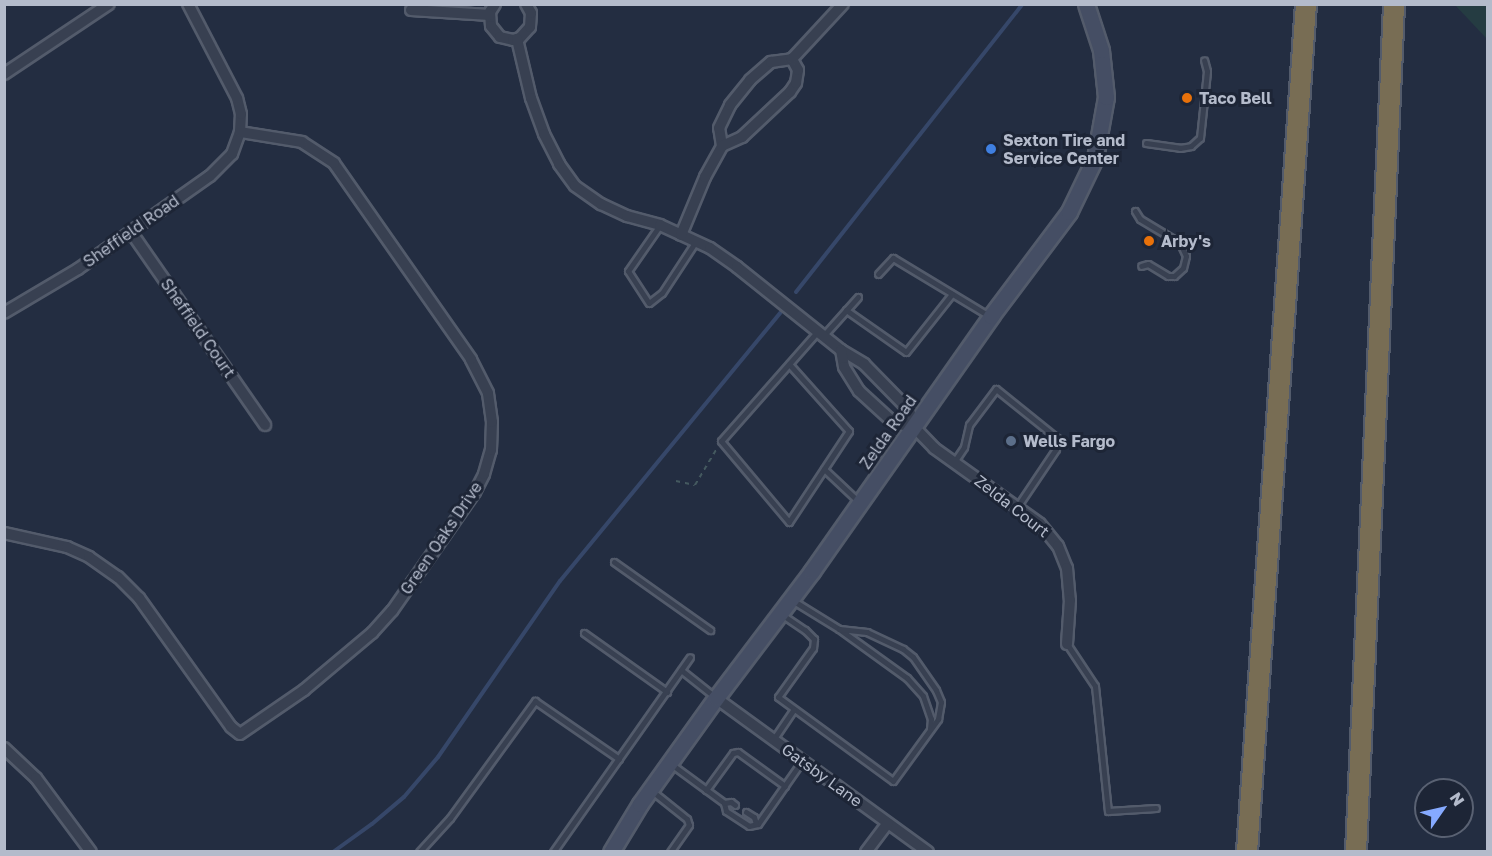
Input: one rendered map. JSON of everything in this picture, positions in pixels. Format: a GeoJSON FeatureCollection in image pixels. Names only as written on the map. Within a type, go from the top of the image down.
{"type":"FeatureCollection","features":[{"type":"Feature","properties":{"kind":"highway"},"geometry":{"type":"LineString","coordinates":[[1247,852],[1306,4]]}},
{"type":"Feature","properties":{"kind":"highway"},"geometry":{"type":"LineString","coordinates":[[1356,852],[1394,46],[1392,4]]}},
{"type":"Feature","properties":{"kind":"main road","name":"Zelda Road"},"geometry":{"type":"LineString","coordinates":[[611,852],[669,763],[791,599],[991,316],[1069,212],[1095,158],[1106,97],[1101,50],[1086,4]]}},
{"type":"Feature","properties":{"kind":"street"},"geometry":{"type":"LineString","coordinates":[[4,74],[109,4]]}},
{"type":"Feature","properties":{"kind":"street"},"geometry":{"type":"LineString","coordinates":[[188,4],[235,93],[241,114],[240,132]]}},
{"type":"Feature","properties":{"kind":"street"},"geometry":{"type":"LineString","coordinates":[[411,10],[492,10],[490,26],[506,40],[517,39],[530,27],[531,13],[526,4]]}},
{"type":"Feature","properties":{"kind":"street"},"geometry":{"type":"LineString","coordinates":[[722,146],[719,128],[736,96],[771,62],[792,59],[843,4]]}},
{"type":"Feature","properties":{"kind":"street"},"geometry":{"type":"LineString","coordinates":[[517,39],[531,99],[544,134],[567,177],[589,197],[601,204],[627,216],[660,225],[710,248],[789,307],[841,350],[864,364],[909,410],[914,427],[894,423],[859,391],[844,367],[841,350]]}},
{"type":"Feature","properties":{"kind":"street"},"geometry":{"type":"LineString","coordinates":[[681,235],[705,177],[722,146],[742,137],[790,92],[796,83],[798,70],[792,59]]}},
{"type":"Feature","properties":{"kind":"street","name":"Sheffield Road"},"geometry":{"type":"LineString","coordinates":[[4,313],[78,269],[221,167],[232,154],[240,132]]}},
{"type":"Feature","properties":{"kind":"street","name":"Green Oaks Drive"},"geometry":{"type":"LineString","coordinates":[[4,533],[67,547],[89,557],[118,577],[139,598],[231,727],[240,735],[304,690],[372,633],[392,611],[475,492],[484,474],[491,450],[492,422],[488,393],[471,359],[334,163],[302,142],[240,132]]}},
{"type":"Feature","properties":{"kind":"street","name":"Sheffield Court"},"geometry":{"type":"LineString","coordinates":[[131,232],[265,424]]}},
{"type":"Feature","properties":{"kind":"street","name":"Zelda Court"},"geometry":{"type":"LineString","coordinates":[[914,427],[934,448],[1041,524],[1053,538],[1063,557],[1070,583],[1067,644]]}},
{"type":"Feature","properties":{"kind":"street","name":"Gatsby Lane"},"geometry":{"type":"LineString","coordinates":[[716,698],[928,852]]}},
{"type":"Feature","properties":{"kind":"street"},"geometry":{"type":"LineString","coordinates":[[4,748],[36,778],[91,852]]}},
{"type":"Feature","properties":{"kind":"street"},"geometry":{"type":"LineString","coordinates":[[866,852],[888,823]]}},
{"type":"Feature","properties":{"kind":"lane"},"geometry":{"type":"LineString","coordinates":[[1146,143],[1180,148],[1191,146],[1200,138],[1207,71],[1204,60]]}},
{"type":"Feature","properties":{"kind":"lane"},"geometry":{"type":"LineString","coordinates":[[1135,212],[1140,219],[1180,243],[1186,256],[1183,268],[1174,276],[1168,276],[1148,264],[1141,266]]}},
{"type":"Feature","properties":{"kind":"lane"},"geometry":{"type":"LineString","coordinates":[[660,225],[628,271],[650,303],[662,293],[696,242]]}},
{"type":"Feature","properties":{"kind":"lane"},"geometry":{"type":"LineString","coordinates":[[878,274],[893,258],[991,316]]}},
{"type":"Feature","properties":{"kind":"lane"},"geometry":{"type":"LineString","coordinates":[[846,310],[906,352],[952,294]]}},
{"type":"Feature","properties":{"kind":"lane"},"geometry":{"type":"LineString","coordinates":[[789,364],[849,431],[789,522],[722,441],[789,364],[858,297]]}},
{"type":"Feature","properties":{"kind":"lane"},"geometry":{"type":"LineString","coordinates":[[954,462],[964,447],[969,425],[996,389],[1057,438],[1056,449],[1017,507]]}},
{"type":"Feature","properties":{"kind":"lane"},"geometry":{"type":"LineString","coordinates":[[824,469],[860,503]]}},
{"type":"Feature","properties":{"kind":"lane"},"geometry":{"type":"LineString","coordinates":[[614,562],[710,630]]}},
{"type":"Feature","properties":{"kind":"lane"},"geometry":{"type":"LineString","coordinates":[[791,599],[839,629],[916,687],[927,707],[930,731]]}},
{"type":"Feature","properties":{"kind":"lane"},"geometry":{"type":"LineString","coordinates":[[780,613],[812,636],[813,648],[778,697],[893,781],[938,719],[941,702],[931,680],[913,657],[881,636],[839,629]]}},
{"type":"Feature","properties":{"kind":"lane"},"geometry":{"type":"LineString","coordinates":[[584,633],[667,692]]}},
{"type":"Feature","properties":{"kind":"lane"},"geometry":{"type":"LineString","coordinates":[[1067,644],[1095,686],[1108,811],[1156,808]]}},
{"type":"Feature","properties":{"kind":"lane"},"geometry":{"type":"LineString","coordinates":[[553,852],[690,657]]}},
{"type":"Feature","properties":{"kind":"lane"},"geometry":{"type":"LineString","coordinates":[[681,670],[716,698]]}},
{"type":"Feature","properties":{"kind":"lane"},"geometry":{"type":"LineString","coordinates":[[419,852],[450,818],[535,701],[619,759]]}},
{"type":"Feature","properties":{"kind":"lane"},"geometry":{"type":"LineString","coordinates":[[773,740],[794,709]]}},
{"type":"Feature","properties":{"kind":"lane"},"geometry":{"type":"LineString","coordinates":[[706,790],[732,753],[738,752],[785,786]]}},
{"type":"Feature","properties":{"kind":"lane"},"geometry":{"type":"LineString","coordinates":[[669,763],[724,803],[726,811],[749,826],[758,824],[802,761]]}},
{"type":"Feature","properties":{"kind":"lane"},"geometry":{"type":"LineString","coordinates":[[651,790],[687,819],[689,825],[670,852]]}},
{"type":"Feature","properties":{"kind":"lane"},"geometry":{"type":"LineString","coordinates":[[724,803],[735,804]]}},
{"type":"Feature","properties":{"kind":"lane"},"geometry":{"type":"LineString","coordinates":[[746,812],[754,817],[756,824]]}},
{"type":"Feature","properties":{"kind":"path"},"geometry":{"type":"LineString","coordinates":[[676,481],[695,485],[722,441]]}},
{"type":"Feature","properties":{"kind":"green space"},"geometry":{"type":"Polygon","coordinates":[[[1455,5],[1487,5],[1487,39],[1455,5]]]}},
{"type":"Feature","properties":{"kind":"waterway"},"geometry":{"type":"LineString","coordinates":[[796,292],[1023,4]]}},
{"type":"Feature","properties":{"kind":"waterway"},"geometry":{"type":"LineString","coordinates":[[333,852],[404,797],[438,757],[560,581],[780,313]]}},
{"type":"Feature","properties":{"kind":"place","name":"Taco Bell"},"geometry":{"type":"Point","coordinates":[1187,98]}},
{"type":"Feature","properties":{"kind":"place","name":"Sexton Tire and Service Center"},"geometry":{"type":"Point","coordinates":[991,149]}},
{"type":"Feature","properties":{"kind":"place","name":"Arby's"},"geometry":{"type":"Point","coordinates":[1149,241]}},
{"type":"Feature","properties":{"kind":"place","name":"Wells Fargo"},"geometry":{"type":"Point","coordinates":[1011,441]}}]}
